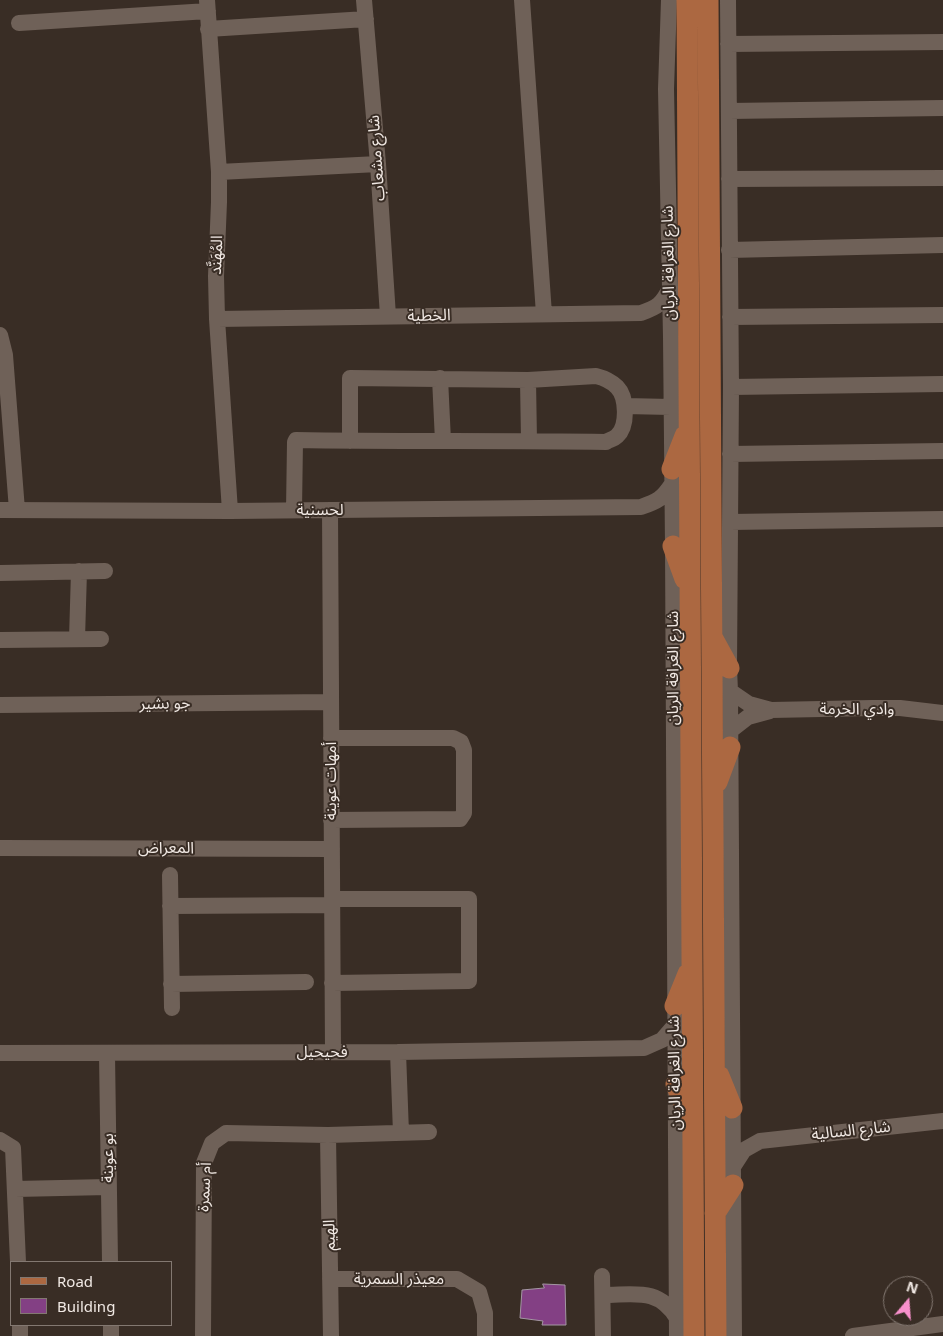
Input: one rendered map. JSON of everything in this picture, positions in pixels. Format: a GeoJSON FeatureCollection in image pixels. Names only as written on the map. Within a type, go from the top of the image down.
{"type":"FeatureCollection","features":[{"type":"Feature","properties":{"kind":"main road","name":"شارع الغرافة الريان"},"geometry":{"type":"LineString","coordinates":[[687,0],[694,1336]]}},
{"type":"Feature","properties":{"kind":"main road"},"geometry":{"type":"LineString","coordinates":[[708,0],[716,1336]]}},
{"type":"Feature","properties":{"kind":"main road"},"geometry":{"type":"LineString","coordinates":[[672,476],[690,424]]}},
{"type":"Feature","properties":{"kind":"main road"},"geometry":{"type":"LineString","coordinates":[[673,538],[690,591]]}},
{"type":"Feature","properties":{"kind":"main road"},"geometry":{"type":"LineString","coordinates":[[711,636],[728,668]]}},
{"type":"Feature","properties":{"kind":"main road"},"geometry":{"type":"LineString","coordinates":[[712,794],[730,739]]}},
{"type":"Feature","properties":{"kind":"main road"},"geometry":{"type":"LineString","coordinates":[[675,1016],[692,965]]}},
{"type":"Feature","properties":{"kind":"main road"},"geometry":{"type":"LineString","coordinates":[[714,1065],[732,1116]]}},
{"type":"Feature","properties":{"kind":"main road"},"geometry":{"type":"LineString","coordinates":[[676,1077],[693,1126]]}},
{"type":"Feature","properties":{"kind":"main road"},"geometry":{"type":"LineString","coordinates":[[715,1213],[733,1176]]}},
{"type":"Feature","properties":{"kind":"street","name":"شارع مشعاب"},"geometry":{"type":"LineString","coordinates":[[364,0],[378,164],[388,316]]}},
{"type":"Feature","properties":{"kind":"street"},"geometry":{"type":"LineString","coordinates":[[522,0],[544,314]]}},
{"type":"Feature","properties":{"kind":"street","name":"شارع الغرافة الريان"},"geometry":{"type":"LineString","coordinates":[[669,0],[666,89],[673,538],[676,1336]]}},
{"type":"Feature","properties":{"kind":"street"},"geometry":{"type":"LineString","coordinates":[[728,0],[731,387],[728,668],[730,691],[734,1336]]}},
{"type":"Feature","properties":{"kind":"street"},"geometry":{"type":"LineString","coordinates":[[19,23],[207,6]]}},
{"type":"Feature","properties":{"kind":"street","name":"المُهَنَّد"},"geometry":{"type":"LineString","coordinates":[[207,6],[219,202],[216,276],[217,319],[230,511]]}},
{"type":"Feature","properties":{"kind":"street"},"geometry":{"type":"LineString","coordinates":[[208,29],[366,19]]}},
{"type":"Feature","properties":{"kind":"street"},"geometry":{"type":"LineString","coordinates":[[728,44],[943,42]]}},
{"type":"Feature","properties":{"kind":"street"},"geometry":{"type":"LineString","coordinates":[[729,111],[943,108]]}},
{"type":"Feature","properties":{"kind":"street"},"geometry":{"type":"LineString","coordinates":[[218,172],[378,164]]}},
{"type":"Feature","properties":{"kind":"street"},"geometry":{"type":"LineString","coordinates":[[730,179],[943,178]]}},
{"type":"Feature","properties":{"kind":"street"},"geometry":{"type":"LineString","coordinates":[[730,250],[943,245]]}},
{"type":"Feature","properties":{"kind":"street","name":"الخطية"},"geometry":{"type":"LineString","coordinates":[[217,319],[641,313],[658,306],[670,288]]}},
{"type":"Feature","properties":{"kind":"street"},"geometry":{"type":"LineString","coordinates":[[641,313],[659,322],[671,337]]}},
{"type":"Feature","properties":{"kind":"street"},"geometry":{"type":"LineString","coordinates":[[730,317],[943,316]]}},
{"type":"Feature","properties":{"kind":"street"},"geometry":{"type":"LineString","coordinates":[[0,335],[5,355],[6,443],[17,510]]}},
{"type":"Feature","properties":{"kind":"street"},"geometry":{"type":"LineString","coordinates":[[294,510],[295,441],[350,441],[442,441],[529,440],[606,442],[617,436],[624,423],[625,406],[618,388],[605,378],[596,376],[528,380],[350,378],[350,441]]}},
{"type":"Feature","properties":{"kind":"street"},"geometry":{"type":"LineString","coordinates":[[440,378],[442,441]]}},
{"type":"Feature","properties":{"kind":"street"},"geometry":{"type":"LineString","coordinates":[[528,380],[529,440]]}},
{"type":"Feature","properties":{"kind":"street"},"geometry":{"type":"LineString","coordinates":[[731,387],[943,384]]}},
{"type":"Feature","properties":{"kind":"street"},"geometry":{"type":"LineString","coordinates":[[625,406],[671,407]]}},
{"type":"Feature","properties":{"kind":"street"},"geometry":{"type":"LineString","coordinates":[[730,454],[943,451]]}},
{"type":"Feature","properties":{"kind":"street","name":"لحسنية"},"geometry":{"type":"LineString","coordinates":[[0,510],[230,511],[641,507],[664,496],[672,476]]}},
{"type":"Feature","properties":{"kind":"street","name":"لحسنية"},"geometry":{"type":"LineString","coordinates":[[641,507],[661,515],[673,538]]}},
{"type":"Feature","properties":{"kind":"street","name":"أمهات عوينة"},"geometry":{"type":"LineString","coordinates":[[330,510],[333,1052]]}},
{"type":"Feature","properties":{"kind":"street"},"geometry":{"type":"LineString","coordinates":[[730,522],[943,519]]}},
{"type":"Feature","properties":{"kind":"street"},"geometry":{"type":"LineString","coordinates":[[77,639],[80,571]]}},
{"type":"Feature","properties":{"kind":"street"},"geometry":{"type":"LineString","coordinates":[[0,573],[104,571]]}},
{"type":"Feature","properties":{"kind":"street"},"geometry":{"type":"LineString","coordinates":[[0,640],[101,639]]}},
{"type":"Feature","properties":{"kind":"street","name":"وادي الخرمة"},"geometry":{"type":"LineString","coordinates":[[730,691],[749,704],[771,710]]}},
{"type":"Feature","properties":{"kind":"street","name":"جو بشير"},"geometry":{"type":"LineString","coordinates":[[0,705],[331,702]]}},
{"type":"Feature","properties":{"kind":"street","name":"وادي الخرمة"},"geometry":{"type":"LineString","coordinates":[[730,739],[748,717],[771,710],[872,708],[943,713]]}},
{"type":"Feature","properties":{"kind":"street"},"geometry":{"type":"LineString","coordinates":[[331,738],[454,738],[461,742],[464,750],[464,813],[460,819],[331,820]]}},
{"type":"Feature","properties":{"kind":"street","name":"المعراض"},"geometry":{"type":"LineString","coordinates":[[0,848],[332,849]]}},
{"type":"Feature","properties":{"kind":"street"},"geometry":{"type":"LineString","coordinates":[[170,874],[172,1008]]}},
{"type":"Feature","properties":{"kind":"street"},"geometry":{"type":"LineString","coordinates":[[170,906],[468,899],[469,982],[332,983]]}},
{"type":"Feature","properties":{"kind":"street"},"geometry":{"type":"LineString","coordinates":[[171,984],[306,982]]}},
{"type":"Feature","properties":{"kind":"street","name":"فحيحيل"},"geometry":{"type":"LineString","coordinates":[[0,1053],[398,1052],[644,1048],[662,1040],[675,1016]]}},
{"type":"Feature","properties":{"kind":"street","name":"فحيحيل"},"geometry":{"type":"LineString","coordinates":[[644,1048],[666,1058],[676,1077]]}},
{"type":"Feature","properties":{"kind":"street"},"geometry":{"type":"LineString","coordinates":[[398,1052],[401,1133]]}},
{"type":"Feature","properties":{"kind":"street","name":"بو عوينة"},"geometry":{"type":"LineString","coordinates":[[107,1054],[110,1261]]}},
{"type":"Feature","properties":{"kind":"street"},"geometry":{"type":"LineString","coordinates":[[732,1116],[745,1136],[760,1141]]}},
{"type":"Feature","properties":{"kind":"street","name":"شارع السالية"},"geometry":{"type":"LineString","coordinates":[[760,1141],[943,1121]]}},
{"type":"Feature","properties":{"kind":"street","name":"أم سمرة"},"geometry":{"type":"LineString","coordinates":[[203,1336],[204,1162],[212,1143],[226,1133],[328,1135],[429,1132]]}},
{"type":"Feature","properties":{"kind":"street","name":"الهيم"},"geometry":{"type":"LineString","coordinates":[[328,1135],[331,1336]]}},
{"type":"Feature","properties":{"kind":"street"},"geometry":{"type":"LineString","coordinates":[[0,1140],[13,1148],[18,1261]]}},
{"type":"Feature","properties":{"kind":"street"},"geometry":{"type":"LineString","coordinates":[[733,1176],[744,1150],[760,1141]]}},
{"type":"Feature","properties":{"kind":"street"},"geometry":{"type":"LineString","coordinates":[[15,1189],[108,1187]]}},
{"type":"Feature","properties":{"kind":"street"},"geometry":{"type":"LineString","coordinates":[[602,1295],[650,1295],[664,1288],[676,1272]]}},
{"type":"Feature","properties":{"kind":"street"},"geometry":{"type":"LineString","coordinates":[[602,1276],[603,1336]]}},
{"type":"Feature","properties":{"kind":"street","name":"معيذر السمرية"},"geometry":{"type":"LineString","coordinates":[[330,1279],[457,1279],[479,1292],[485,1313],[485,1336]]}},
{"type":"Feature","properties":{"kind":"street"},"geometry":{"type":"LineString","coordinates":[[650,1295],[668,1306],[676,1318]]}},
{"type":"Feature","properties":{"kind":"street"},"geometry":{"type":"LineString","coordinates":[[853,1336],[943,1324]]}},
{"type":"Feature","properties":{"kind":"building"},"geometry":{"type":"Polygon","coordinates":[[[543,1284],[565,1285],[566,1325],[542,1325],[543,1321],[520,1318],[522,1290],[544,1288],[543,1284]]]}}]}
